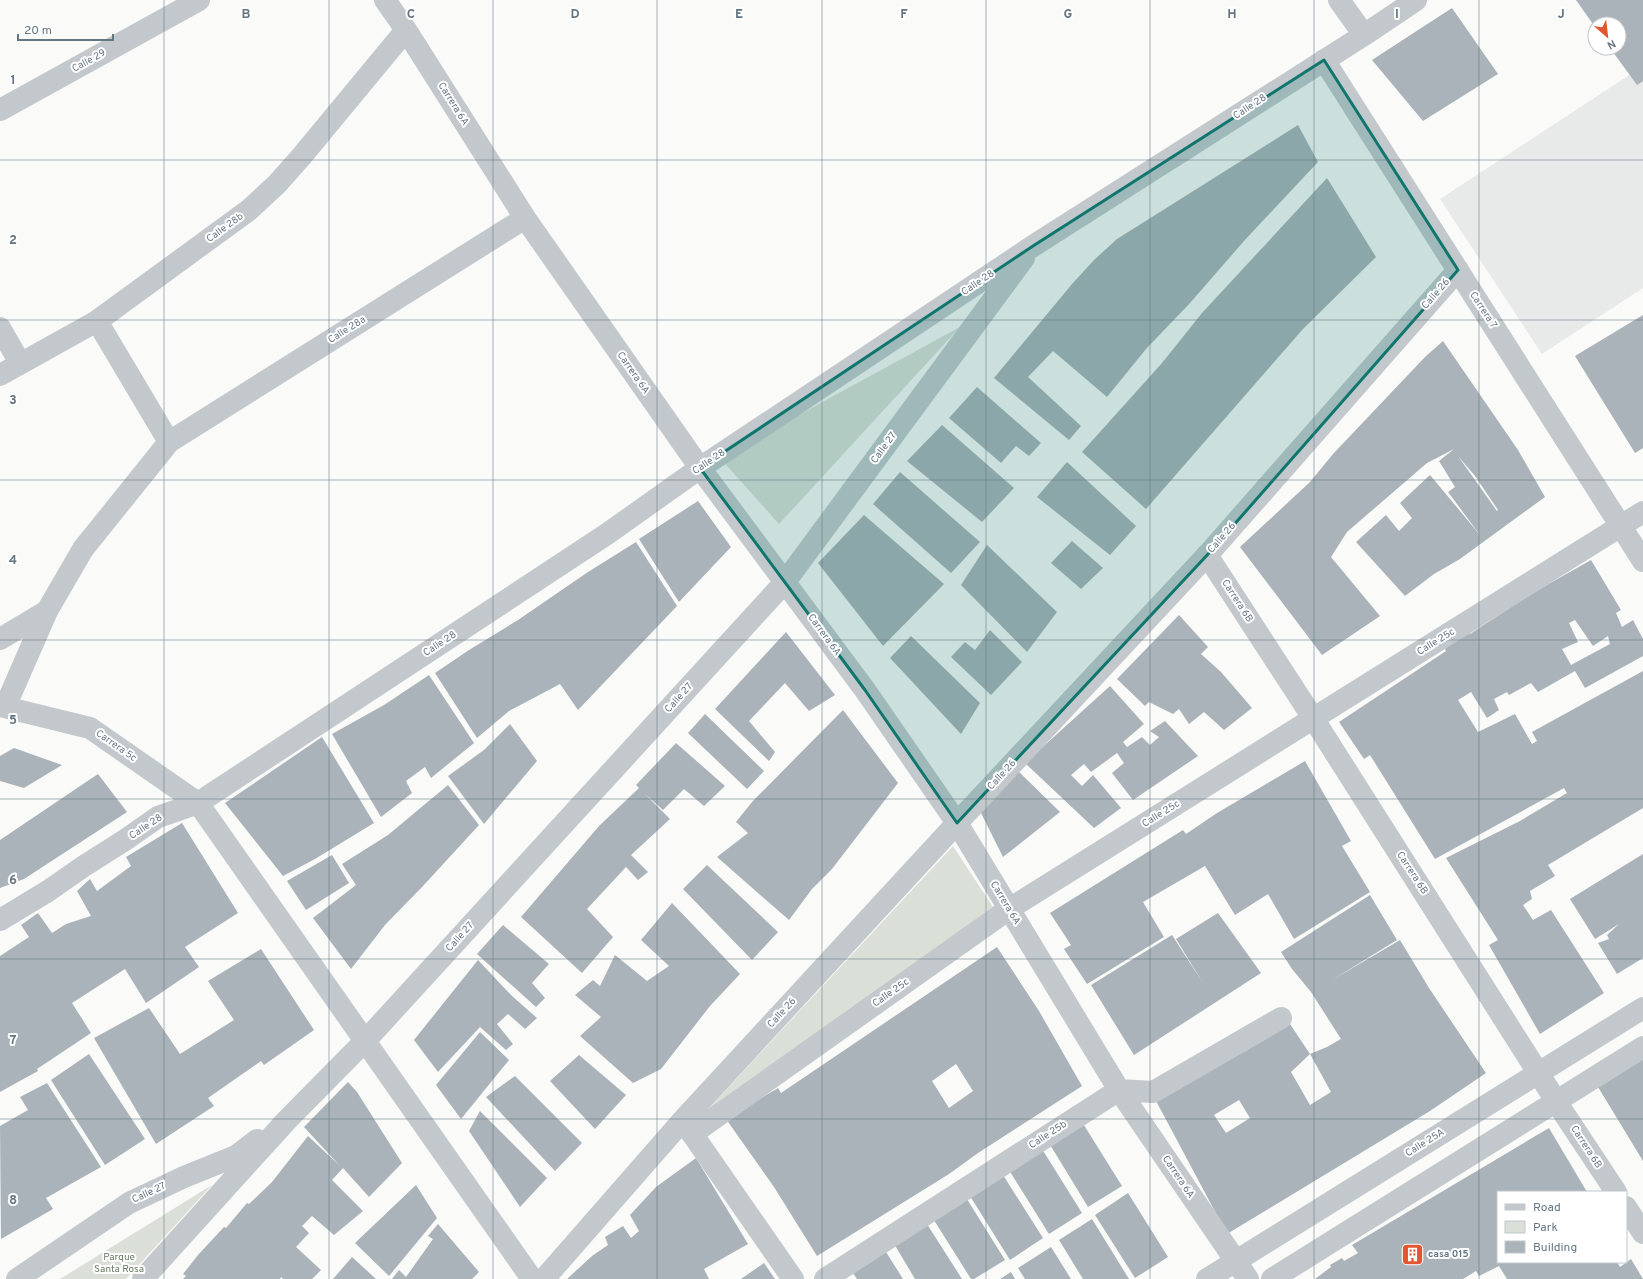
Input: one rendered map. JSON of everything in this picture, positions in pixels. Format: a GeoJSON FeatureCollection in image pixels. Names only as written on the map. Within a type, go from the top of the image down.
{"type":"FeatureCollection","features":[{"type":"Feature","properties":{"kind":"street","name":"Calle 29"},"geometry":{"type":"LineString","coordinates":[[0,110],[199,0]]}},
{"type":"Feature","properties":{"kind":"street","name":"Carrera 6A"},"geometry":{"type":"LineString","coordinates":[[385,0],[406,30],[525,218],[700,468],[865,690],[957,823],[1119,1090],[1248,1279]]}},
{"type":"Feature","properties":{"kind":"street"},"geometry":{"type":"LineString","coordinates":[[1339,0],[1364,35]]}},
{"type":"Feature","properties":{"kind":"street","name":"Calle 28"},"geometry":{"type":"LineString","coordinates":[[0,920],[48,891],[158,817],[198,803],[607,534],[700,468],[1033,246],[1364,35],[1416,0]]}},
{"type":"Feature","properties":{"kind":"street","name":"Calle 28b"},"geometry":{"type":"LineString","coordinates":[[0,375],[97,321],[249,210],[277,184],[406,30]]}},
{"type":"Feature","properties":{"kind":"street","name":"Carrera 7"},"geometry":{"type":"LineString","coordinates":[[1324,60],[1643,561]]}},
{"type":"Feature","properties":{"kind":"street","name":"Calle 28a"},"geometry":{"type":"LineString","coordinates":[[3,706],[47,612],[83,549],[169,442],[525,218]]}},
{"type":"Feature","properties":{"kind":"street","name":"Calle 27"},"geometry":{"type":"LineString","coordinates":[[143,1279],[287,1120],[366,1040],[785,582],[1033,246]]}},
{"type":"Feature","properties":{"kind":"street","name":"Calle 26"},"geometry":{"type":"LineString","coordinates":[[544,1279],[687,1127],[957,823],[1207,555],[1458,270]]}},
{"type":"Feature","properties":{"kind":"street"},"geometry":{"type":"LineString","coordinates":[[97,321],[169,442]]}},
{"type":"Feature","properties":{"kind":"street"},"geometry":{"type":"LineString","coordinates":[[0,328],[20,363]]}},
{"type":"Feature","properties":{"kind":"street","name":"Calle 25c"},"geometry":{"type":"LineString","coordinates":[[687,1127],[1009,910],[1313,718],[1622,527],[1643,512]]}},
{"type":"Feature","properties":{"kind":"street","name":"Carrera 6B"},"geometry":{"type":"LineString","coordinates":[[1207,555],[1313,718],[1556,1101],[1615,1191]]}},
{"type":"Feature","properties":{"kind":"street"},"geometry":{"type":"LineString","coordinates":[[0,639],[47,612]]}},
{"type":"Feature","properties":{"kind":"street","name":"Carrera 5c"},"geometry":{"type":"LineString","coordinates":[[3,706],[90,728],[198,803],[366,1040],[532,1279]]}},
{"type":"Feature","properties":{"kind":"street","name":"Calle 25A"},"geometry":{"type":"LineString","coordinates":[[1207,1279],[1643,1008]]}},
{"type":"Feature","properties":{"kind":"street"},"geometry":{"type":"LineString","coordinates":[[1119,1090],[1153,1092],[1281,1018]]}},
{"type":"Feature","properties":{"kind":"street"},"geometry":{"type":"LineString","coordinates":[[1272,1279],[1643,1046]]}},
{"type":"Feature","properties":{"kind":"street","name":"Calle 25b"},"geometry":{"type":"LineString","coordinates":[[825,1279],[1119,1090]]}},
{"type":"Feature","properties":{"kind":"street","name":"Calle 27"},"geometry":{"type":"LineString","coordinates":[[17,1279],[129,1203],[184,1177],[236,1156],[287,1120]]}},
{"type":"Feature","properties":{"kind":"street"},"geometry":{"type":"LineString","coordinates":[[687,1127],[793,1279]]}},
{"type":"Feature","properties":{"kind":"street"},"geometry":{"type":"LineString","coordinates":[[1627,1209],[1643,1233]]}},
{"type":"Feature","properties":{"kind":"highlighted area"},"geometry":{"type":"Polygon","coordinates":[[[1324,60],[1458,270],[1210,552],[957,823],[865,690],[700,468],[1033,246],[1324,60]]]}},
{"type":"Feature","properties":{"kind":"shaded area"},"geometry":{"type":"Polygon","coordinates":[[[1643,66],[1643,288],[1542,354],[1440,199],[1643,66]]]}},
{"type":"Feature","properties":{"kind":"green space"},"geometry":{"type":"Polygon","coordinates":[[[960,327],[779,524],[720,458],[960,327]]]}},
{"type":"Feature","properties":{"kind":"green space"},"geometry":{"type":"Polygon","coordinates":[[[953,846],[993,907],[699,1119],[953,846]]]}},
{"type":"Feature","properties":{"kind":"green space","name":"Parque Santa Rosa"},"geometry":{"type":"Polygon","coordinates":[[[212,1185],[126,1279],[60,1279],[212,1185]]]}},
{"type":"Feature","properties":{"kind":"building"},"geometry":{"type":"Polygon","coordinates":[[[1576,0],[1643,0],[1643,81],[1637,85],[1616,56],[1627,56],[1627,16],[1587,16],[1576,0]]]}},
{"type":"Feature","properties":{"kind":"building"},"geometry":{"type":"Polygon","coordinates":[[[1452,8],[1498,74],[1423,121],[1372,60],[1452,8]]]}},
{"type":"Feature","properties":{"kind":"building"},"geometry":{"type":"Polygon","coordinates":[[[1298,125],[1318,162],[1244,241],[1190,303],[1146,349],[1107,397],[1053,351],[1028,377],[1081,426],[1069,440],[994,378],[1072,284],[1094,260],[1117,239],[1298,125]]]}},
{"type":"Feature","properties":{"kind":"building"},"geometry":{"type":"Polygon","coordinates":[[[1327,178],[1376,257],[1303,329],[1146,509],[1082,452],[1162,363],[1202,313],[1327,178]]]}},
{"type":"Feature","properties":{"kind":"building"},"geometry":{"type":"Polygon","coordinates":[[[1643,315],[1643,448],[1635,453],[1575,356],[1643,315]]]}},
{"type":"Feature","properties":{"kind":"building"},"geometry":{"type":"Polygon","coordinates":[[[1443,341],[1518,450],[1545,497],[1460,559],[1434,574],[1405,596],[1356,542],[1386,515],[1399,531],[1412,518],[1400,503],[1430,475],[1480,535],[1448,492],[1455,487],[1439,461],[1454,449],[1427,463],[1347,532],[1331,557],[1380,616],[1322,655],[1240,547],[1310,482],[1333,454],[1425,357],[1443,341]],[[1458,456],[1497,511],[1498,510],[1475,476],[1458,456]]]}},
{"type":"Feature","properties":{"kind":"building"},"geometry":{"type":"Polygon","coordinates":[[[977,387],[1041,443],[1029,456],[1016,446],[1001,463],[949,418],[977,387]]]}},
{"type":"Feature","properties":{"kind":"building"},"geometry":{"type":"Polygon","coordinates":[[[942,425],[1014,488],[982,522],[907,461],[942,425]]]}},
{"type":"Feature","properties":{"kind":"building"},"geometry":{"type":"Polygon","coordinates":[[[1067,462],[1136,526],[1110,555],[1037,497],[1067,462]]]}},
{"type":"Feature","properties":{"kind":"building"},"geometry":{"type":"Polygon","coordinates":[[[900,472],[980,542],[951,573],[873,504],[900,472]]]}},
{"type":"Feature","properties":{"kind":"building"},"geometry":{"type":"Polygon","coordinates":[[[698,501],[731,547],[679,602],[639,539],[698,501]]]}},
{"type":"Feature","properties":{"kind":"building"},"geometry":{"type":"Polygon","coordinates":[[[864,515],[944,584],[883,646],[818,563],[864,515]]]}},
{"type":"Feature","properties":{"kind":"building"},"geometry":{"type":"Polygon","coordinates":[[[1072,541],[1103,568],[1081,589],[1051,563],[1072,541]]]}},
{"type":"Feature","properties":{"kind":"building"},"geometry":{"type":"Polygon","coordinates":[[[636,542],[677,606],[578,710],[560,684],[509,711],[477,738],[435,673],[636,542]]]}},
{"type":"Feature","properties":{"kind":"building"},"geometry":{"type":"Polygon","coordinates":[[[987,545],[1057,612],[1027,652],[961,585],[987,545]]]}},
{"type":"Feature","properties":{"kind":"building"},"geometry":{"type":"Polygon","coordinates":[[[1591,560],[1621,610],[1616,613],[1622,627],[1633,620],[1643,639],[1643,656],[1585,688],[1575,671],[1538,692],[1531,683],[1509,695],[1507,692],[1494,699],[1499,710],[1487,718],[1471,692],[1458,700],[1478,732],[1515,714],[1532,744],[1537,741],[1532,732],[1643,671],[1643,808],[1548,865],[1555,876],[1530,891],[1532,899],[1523,905],[1533,920],[1551,910],[1604,993],[1540,1034],[1489,945],[1498,940],[1446,858],[1520,821],[1567,793],[1564,788],[1435,859],[1370,755],[1364,759],[1339,722],[1446,651],[1444,647],[1468,631],[1470,634],[1531,594],[1591,560]],[[1575,620],[1569,623],[1578,642],[1562,649],[1571,665],[1610,644],[1608,636],[1593,646],[1575,620]]]}},
{"type":"Feature","properties":{"kind":"building"},"geometry":{"type":"Polygon","coordinates":[[[1179,615],[1208,647],[1201,654],[1221,672],[1252,708],[1224,730],[1204,712],[1189,724],[1179,709],[1173,714],[1149,702],[1145,706],[1117,679],[1179,615]]]}},
{"type":"Feature","properties":{"kind":"building"},"geometry":{"type":"Polygon","coordinates":[[[990,630],[1022,662],[991,695],[951,657],[965,642],[975,650],[990,630]]]}},
{"type":"Feature","properties":{"kind":"building"},"geometry":{"type":"Polygon","coordinates":[[[786,632],[835,695],[809,711],[785,683],[749,721],[775,752],[769,761],[715,709],[786,632]]]}},
{"type":"Feature","properties":{"kind":"building"},"geometry":{"type":"Polygon","coordinates":[[[911,636],[980,703],[961,734],[890,658],[911,636]]]}},
{"type":"Feature","properties":{"kind":"building"},"geometry":{"type":"Polygon","coordinates":[[[429,675],[474,743],[431,778],[425,767],[406,781],[412,793],[381,817],[332,734],[384,705],[429,675]]]}},
{"type":"Feature","properties":{"kind":"building"},"geometry":{"type":"Polygon","coordinates":[[[1110,686],[1144,724],[1123,742],[1127,747],[1142,737],[1150,745],[1159,737],[1150,731],[1165,721],[1198,756],[1133,800],[1112,773],[1124,763],[1117,753],[1091,772],[1084,764],[1071,775],[1082,786],[1093,775],[1121,808],[1094,828],[1025,763],[1110,686]]]}},
{"type":"Feature","properties":{"kind":"building"},"geometry":{"type":"Polygon","coordinates":[[[843,710],[898,783],[832,869],[812,889],[789,920],[717,857],[748,833],[736,822],[752,802],[843,710]]]}},
{"type":"Feature","properties":{"kind":"building"},"geometry":{"type":"Polygon","coordinates":[[[705,714],[764,771],[747,789],[688,733],[705,714]]]}},
{"type":"Feature","properties":{"kind":"building"},"geometry":{"type":"Polygon","coordinates":[[[510,724],[537,761],[484,824],[448,776],[484,750],[510,724]]]}},
{"type":"Feature","properties":{"kind":"building"},"geometry":{"type":"Polygon","coordinates":[[[322,737],[374,823],[315,859],[283,876],[225,803],[322,737]]]}},
{"type":"Feature","properties":{"kind":"building"},"geometry":{"type":"Polygon","coordinates":[[[676,743],[725,786],[704,806],[684,789],[663,810],[644,793],[670,819],[631,855],[648,872],[638,880],[626,867],[587,909],[613,937],[582,973],[521,917],[599,826],[639,788],[636,785],[676,743]]]}},
{"type":"Feature","properties":{"kind":"building"},"geometry":{"type":"Polygon","coordinates":[[[14,748],[62,765],[24,788],[0,781],[0,756],[14,748]]]}},
{"type":"Feature","properties":{"kind":"building"},"geometry":{"type":"Polygon","coordinates":[[[1305,761],[1351,841],[1342,846],[1370,892],[1294,939],[1268,894],[1235,915],[1205,866],[1143,902],[1164,937],[1087,984],[1064,949],[1071,945],[1050,913],[1183,830],[1186,834],[1217,813],[1305,761]]]}},
{"type":"Feature","properties":{"kind":"building"},"geometry":{"type":"Polygon","coordinates":[[[1017,770],[1060,812],[1003,857],[977,805],[1017,770]]]}},
{"type":"Feature","properties":{"kind":"building"},"geometry":{"type":"Polygon","coordinates":[[[98,774],[127,812],[24,879],[0,888],[0,840],[98,774]]]}},
{"type":"Feature","properties":{"kind":"building"},"geometry":{"type":"Polygon","coordinates":[[[448,785],[479,825],[385,925],[351,969],[313,918],[356,885],[342,864],[388,835],[448,785]]]}},
{"type":"Feature","properties":{"kind":"building"},"geometry":{"type":"Polygon","coordinates":[[[182,823],[238,913],[185,947],[199,967],[146,1003],[125,969],[72,1003],[91,1033],[37,1069],[38,1071],[0,1092],[0,956],[29,937],[21,925],[38,913],[52,933],[66,924],[91,916],[77,891],[90,879],[97,891],[131,866],[126,857],[182,823]]]}},
{"type":"Feature","properties":{"kind":"building"},"geometry":{"type":"Polygon","coordinates":[[[1643,854],[1643,958],[1617,974],[1598,943],[1609,939],[1607,935],[1619,924],[1595,939],[1570,899],[1643,854]]]}},
{"type":"Feature","properties":{"kind":"building"},"geometry":{"type":"Polygon","coordinates":[[[332,855],[349,883],[306,910],[287,881],[332,855]]]}},
{"type":"Feature","properties":{"kind":"building"},"geometry":{"type":"Polygon","coordinates":[[[707,865],[778,932],[752,960],[683,889],[707,865]]]}},
{"type":"Feature","properties":{"kind":"building"},"geometry":{"type":"Polygon","coordinates":[[[1370,895],[1397,940],[1332,980],[1400,940],[1429,988],[1486,1073],[1430,1111],[1227,1234],[1155,1099],[1288,1021],[1310,1054],[1341,1039],[1311,992],[1292,969],[1281,952],[1370,895]],[[1310,1054],[1291,1072],[1310,1105],[1331,1092],[1310,1054]],[[1239,1100],[1214,1115],[1226,1133],[1250,1118],[1239,1100]]]}},
{"type":"Feature","properties":{"kind":"building"},"geometry":{"type":"Polygon","coordinates":[[[672,903],[740,974],[710,1006],[661,1069],[633,1083],[580,1036],[601,1017],[575,995],[593,980],[600,986],[615,955],[647,981],[669,966],[641,940],[672,903]]]}},
{"type":"Feature","properties":{"kind":"building"},"geometry":{"type":"Polygon","coordinates":[[[1218,913],[1261,973],[1134,1055],[1091,985],[1172,935],[1203,983],[1176,939],[1218,913]]]}},
{"type":"Feature","properties":{"kind":"building"},"geometry":{"type":"Polygon","coordinates":[[[503,925],[549,964],[532,983],[545,998],[536,1007],[477,954],[503,925]]]}},
{"type":"Feature","properties":{"kind":"building"},"geometry":{"type":"Polygon","coordinates":[[[997,947],[1039,1011],[1082,1086],[978,1153],[949,1174],[817,1256],[774,1187],[726,1119],[778,1088],[781,1093],[997,947]],[[956,1064],[932,1081],[949,1108],[973,1091],[956,1064]]]}},
{"type":"Feature","properties":{"kind":"building"},"geometry":{"type":"Polygon","coordinates":[[[261,949],[314,1030],[264,1065],[261,1061],[208,1098],[214,1106],[156,1144],[94,1038],[149,1008],[180,1054],[234,1020],[208,981],[261,949]]]}},
{"type":"Feature","properties":{"kind":"building"},"geometry":{"type":"Polygon","coordinates":[[[478,960],[512,996],[537,1018],[525,1029],[508,1014],[497,1024],[513,1044],[506,1050],[480,1027],[438,1072],[414,1040],[478,960]]]}},
{"type":"Feature","properties":{"kind":"building"},"geometry":{"type":"Polygon","coordinates":[[[480,1032],[509,1060],[461,1119],[436,1085],[480,1032]]]}},
{"type":"Feature","properties":{"kind":"building"},"geometry":{"type":"Polygon","coordinates":[[[89,1054],[145,1139],[105,1165],[51,1080],[89,1054]]]}},
{"type":"Feature","properties":{"kind":"building"},"geometry":{"type":"Polygon","coordinates":[[[579,1055],[626,1095],[595,1129],[550,1081],[579,1055]]]}},
{"type":"Feature","properties":{"kind":"building"},"geometry":{"type":"Polygon","coordinates":[[[1643,1059],[1643,1161],[1598,1087],[1643,1059]]]}},
{"type":"Feature","properties":{"kind":"building"},"geometry":{"type":"Polygon","coordinates":[[[515,1076],[582,1143],[555,1171],[486,1097],[515,1076]]]}},
{"type":"Feature","properties":{"kind":"building"},"geometry":{"type":"Polygon","coordinates":[[[348,1082],[357,1092],[402,1163],[369,1197],[343,1168],[332,1180],[363,1211],[334,1235],[312,1216],[302,1226],[309,1233],[296,1247],[321,1270],[312,1279],[283,1279],[281,1277],[280,1279],[183,1279],[186,1276],[183,1274],[198,1255],[224,1227],[226,1228],[247,1203],[249,1204],[272,1182],[308,1136],[339,1165],[304,1127],[348,1082]]]}},
{"type":"Feature","properties":{"kind":"building"},"geometry":{"type":"Polygon","coordinates":[[[47,1083],[101,1167],[46,1198],[53,1209],[1,1239],[0,1126],[28,1110],[20,1097],[47,1083]]]}},
{"type":"Feature","properties":{"kind":"building"},"geometry":{"type":"Polygon","coordinates":[[[480,1111],[547,1178],[520,1207],[469,1131],[480,1111]]]}},
{"type":"Feature","properties":{"kind":"building"},"geometry":{"type":"Polygon","coordinates":[[[1082,1122],[1122,1186],[1088,1207],[1049,1143],[1082,1122]]]}},
{"type":"Feature","properties":{"kind":"building"},"geometry":{"type":"Polygon","coordinates":[[[1549,1128],[1586,1191],[1497,1191],[1497,1263],[1618,1263],[1620,1267],[1631,1259],[1643,1279],[1507,1279],[1499,1266],[1479,1276],[1476,1271],[1463,1279],[1315,1279],[1331,1267],[1330,1265],[1342,1258],[1344,1261],[1358,1253],[1352,1245],[1549,1128]]]}},
{"type":"Feature","properties":{"kind":"building"},"geometry":{"type":"Polygon","coordinates":[[[1042,1149],[1082,1213],[1049,1234],[1009,1170],[1042,1149]]]}},
{"type":"Feature","properties":{"kind":"building"},"geometry":{"type":"Polygon","coordinates":[[[696,1158],[748,1244],[704,1269],[709,1279],[567,1279],[592,1256],[608,1245],[605,1237],[623,1226],[631,1238],[639,1231],[630,1215],[656,1187],[696,1158]]]}},
{"type":"Feature","properties":{"kind":"building"},"geometry":{"type":"Polygon","coordinates":[[[1003,1175],[1043,1238],[1010,1260],[970,1196],[1003,1175]]]}},
{"type":"Feature","properties":{"kind":"building"},"geometry":{"type":"Polygon","coordinates":[[[416,1185],[437,1218],[389,1276],[355,1243],[416,1185]]]}},
{"type":"Feature","properties":{"kind":"building"},"geometry":{"type":"Polygon","coordinates":[[[1128,1193],[1168,1257],[1135,1278],[1095,1215],[1128,1193]]]}},
{"type":"Feature","properties":{"kind":"building"},"geometry":{"type":"Polygon","coordinates":[[[965,1196],[1005,1260],[974,1279],[971,1279],[932,1217],[965,1196]]]}},
{"type":"Feature","properties":{"kind":"building"},"geometry":{"type":"Polygon","coordinates":[[[1092,1219],[1129,1279],[1083,1279],[1059,1240],[1092,1219]]]}},
{"type":"Feature","properties":{"kind":"building"},"geometry":{"type":"Polygon","coordinates":[[[925,1221],[962,1279],[915,1279],[893,1242],[925,1221]]]}},
{"type":"Feature","properties":{"kind":"building"},"geometry":{"type":"Polygon","coordinates":[[[438,1224],[479,1272],[472,1279],[392,1279],[399,1270],[406,1277],[433,1239],[428,1236],[438,1224]]]}},
{"type":"Feature","properties":{"kind":"building"},"geometry":{"type":"Polygon","coordinates":[[[1051,1247],[1071,1279],[1025,1279],[1018,1268],[1051,1247]]]}},
{"type":"Feature","properties":{"kind":"building"},"geometry":{"type":"Polygon","coordinates":[[[886,1252],[903,1279],[857,1279],[853,1273],[886,1252]]]}},
{"type":"Feature","properties":{"kind":"building"},"geometry":{"type":"Polygon","coordinates":[[[352,1257],[376,1279],[333,1279],[352,1257]]]}},
{"type":"Feature","properties":{"kind":"building"},"geometry":{"type":"Polygon","coordinates":[[[764,1263],[775,1279],[741,1279],[764,1263]]]}},
{"type":"Feature","properties":{"kind":"building"},"geometry":{"type":"Polygon","coordinates":[[[1011,1272],[1015,1279],[1000,1279],[1011,1272]]]}},
{"type":"Feature","properties":{"kind":"place","name":"casa 015"},"geometry":{"type":"Point","coordinates":[1412,1254]}}]}
